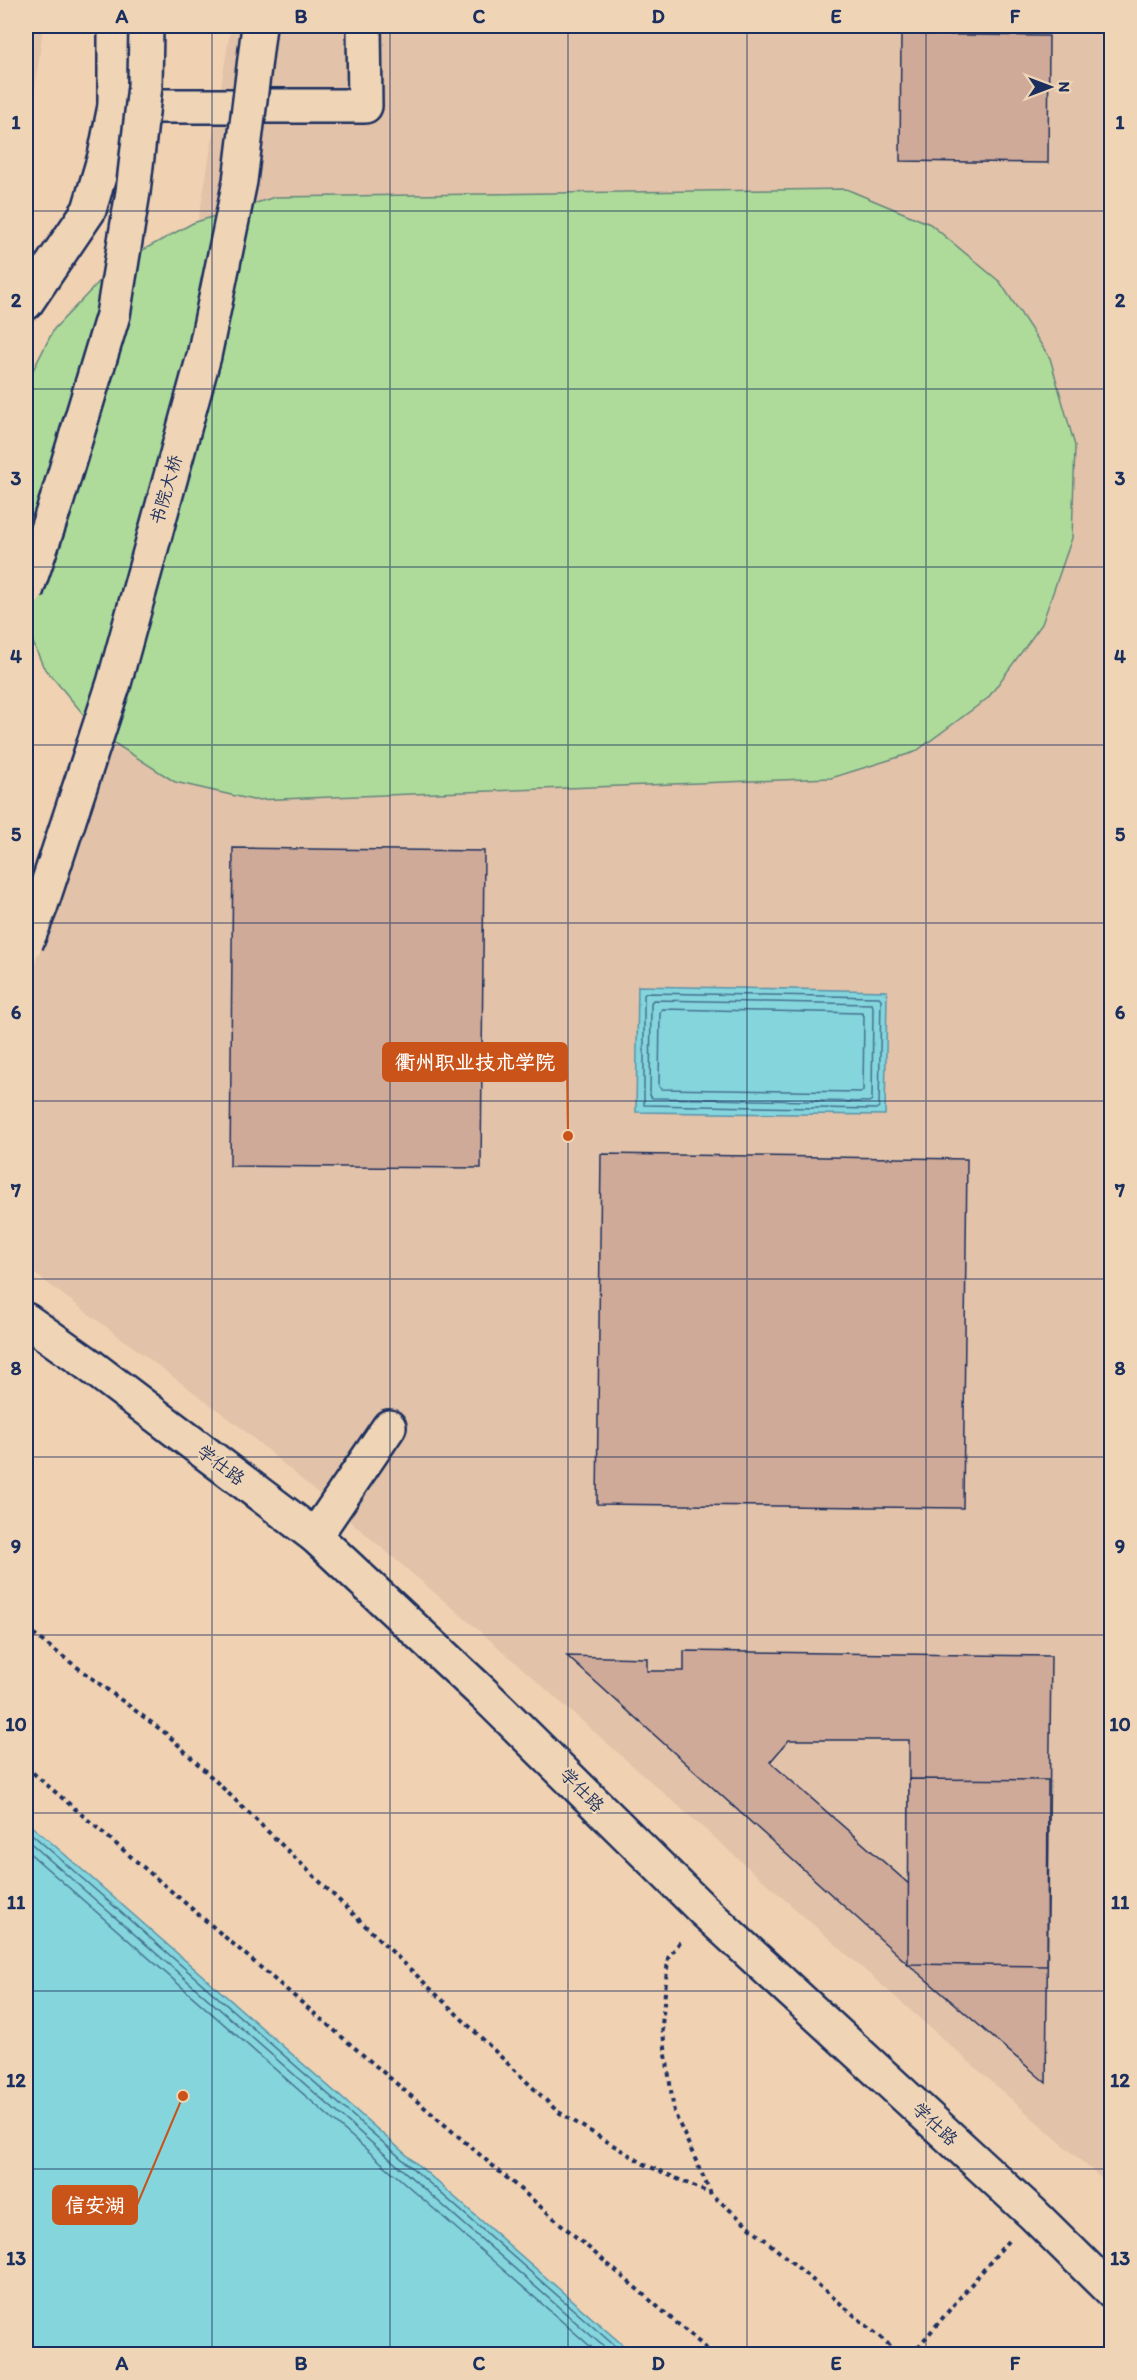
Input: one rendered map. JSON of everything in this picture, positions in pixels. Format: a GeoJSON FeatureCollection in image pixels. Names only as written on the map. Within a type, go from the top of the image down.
{"type":"FeatureCollection","features":[{"type":"Feature","properties":{"kind":"street"},"geometry":{"type":"LineString","coordinates":[[26,303],[89,210],[105,156],[115,106],[115,26]]}},
{"type":"Feature","properties":{"kind":"street"},"geometry":{"type":"LineString","coordinates":[[26,591],[57,500],[113,315],[134,192],[145,86],[146,26]]}},
{"type":"Feature","properties":{"kind":"street","name":"书院大桥"},"geometry":{"type":"LineString","coordinates":[[26,943],[40,908],[114,683],[204,356],[240,181],[259,26]]}},
{"type":"Feature","properties":{"kind":"street"},"geometry":{"type":"LineString","coordinates":[[115,106],[365,106],[364,26]]}},
{"type":"Feature","properties":{"kind":"street","name":"学仕路"},"geometry":{"type":"LineString","coordinates":[[26,1320],[88,1364],[315,1536],[485,1695],[702,1909],[1032,2213],[1112,2292]]}},
{"type":"Feature","properties":{"kind":"street"},"geometry":{"type":"LineString","coordinates":[[315,1536],[389,1427]]}},
{"type":"Feature","properties":{"kind":"path"},"geometry":{"type":"LineString","coordinates":[[26,1629],[168,1736],[557,2111],[644,2164],[711,2194],[900,2355]]}},
{"type":"Feature","properties":{"kind":"path"},"geometry":{"type":"LineString","coordinates":[[26,1767],[713,2355]]}},
{"type":"Feature","properties":{"kind":"path"},"geometry":{"type":"LineString","coordinates":[[702,1909],[669,1958],[662,2026],[674,2112],[711,2194]]}},
{"type":"Feature","properties":{"kind":"path"},"geometry":{"type":"LineString","coordinates":[[912,2355],[1032,2213]]}},
{"type":"Feature","properties":{"kind":"shaded area"},"geometry":{"type":"Polygon","coordinates":[[[26,26],[43,26],[26,160],[26,26]]]}},
{"type":"Feature","properties":{"kind":"shaded area"},"geometry":{"type":"Polygon","coordinates":[[[231,26],[1111,26],[1111,2187],[489,1639],[239,1426],[26,1267],[26,1006],[202,201],[231,26]]]}},
{"type":"Feature","properties":{"kind":"green space"},"geometry":{"type":"Polygon","coordinates":[[[846,189],[930,224],[1000,282],[1050,358],[1075,446],[1072,538],[1042,624],[988,698],[915,752],[831,778],[253,800],[175,782],[100,734],[43,666],[26,626],[26,384],[54,329],[115,265],[193,223],[275,197],[846,189]]]}},
{"type":"Feature","properties":{"kind":"water"},"geometry":{"type":"Polygon","coordinates":[[[638,986],[887,991],[885,1115],[636,1112],[638,986]]]}},
{"type":"Feature","properties":{"kind":"water"},"geometry":{"type":"Polygon","coordinates":[[[26,1822],[46,1838],[633,2354],[26,2354],[26,1822]]]}},
{"type":"Feature","properties":{"kind":"building"},"geometry":{"type":"Polygon","coordinates":[[[901,34],[1049,36],[1048,163],[900,161],[901,34]]]}},
{"type":"Feature","properties":{"kind":"building"},"geometry":{"type":"Polygon","coordinates":[[[233,848],[484,851],[481,1168],[230,1166],[233,848]]]}},
{"type":"Feature","properties":{"kind":"building"},"geometry":{"type":"Polygon","coordinates":[[[601,1154],[967,1159],[963,1508],[597,1504],[601,1154]]]}},
{"type":"Feature","properties":{"kind":"building"},"geometry":{"type":"Polygon","coordinates":[[[684,1651],[1051,1656],[1046,2083],[908,1964],[567,1656],[647,1658],[647,1671],[684,1671],[684,1651]],[[789,1740],[770,1762],[909,1884],[909,1740],[789,1740]]]}},
{"type":"Feature","properties":{"kind":"building"},"geometry":{"type":"Polygon","coordinates":[[[909,1779],[1048,1780],[1047,1966],[908,1964],[909,1779]]]}},
{"type":"Feature","properties":{"kind":"place","name":"衢州职业技术学院"},"geometry":{"type":"Point","coordinates":[568,1136]}},
{"type":"Feature","properties":{"kind":"place","name":"信安湖"},"geometry":{"type":"Point","coordinates":[183,2096]}}]}
